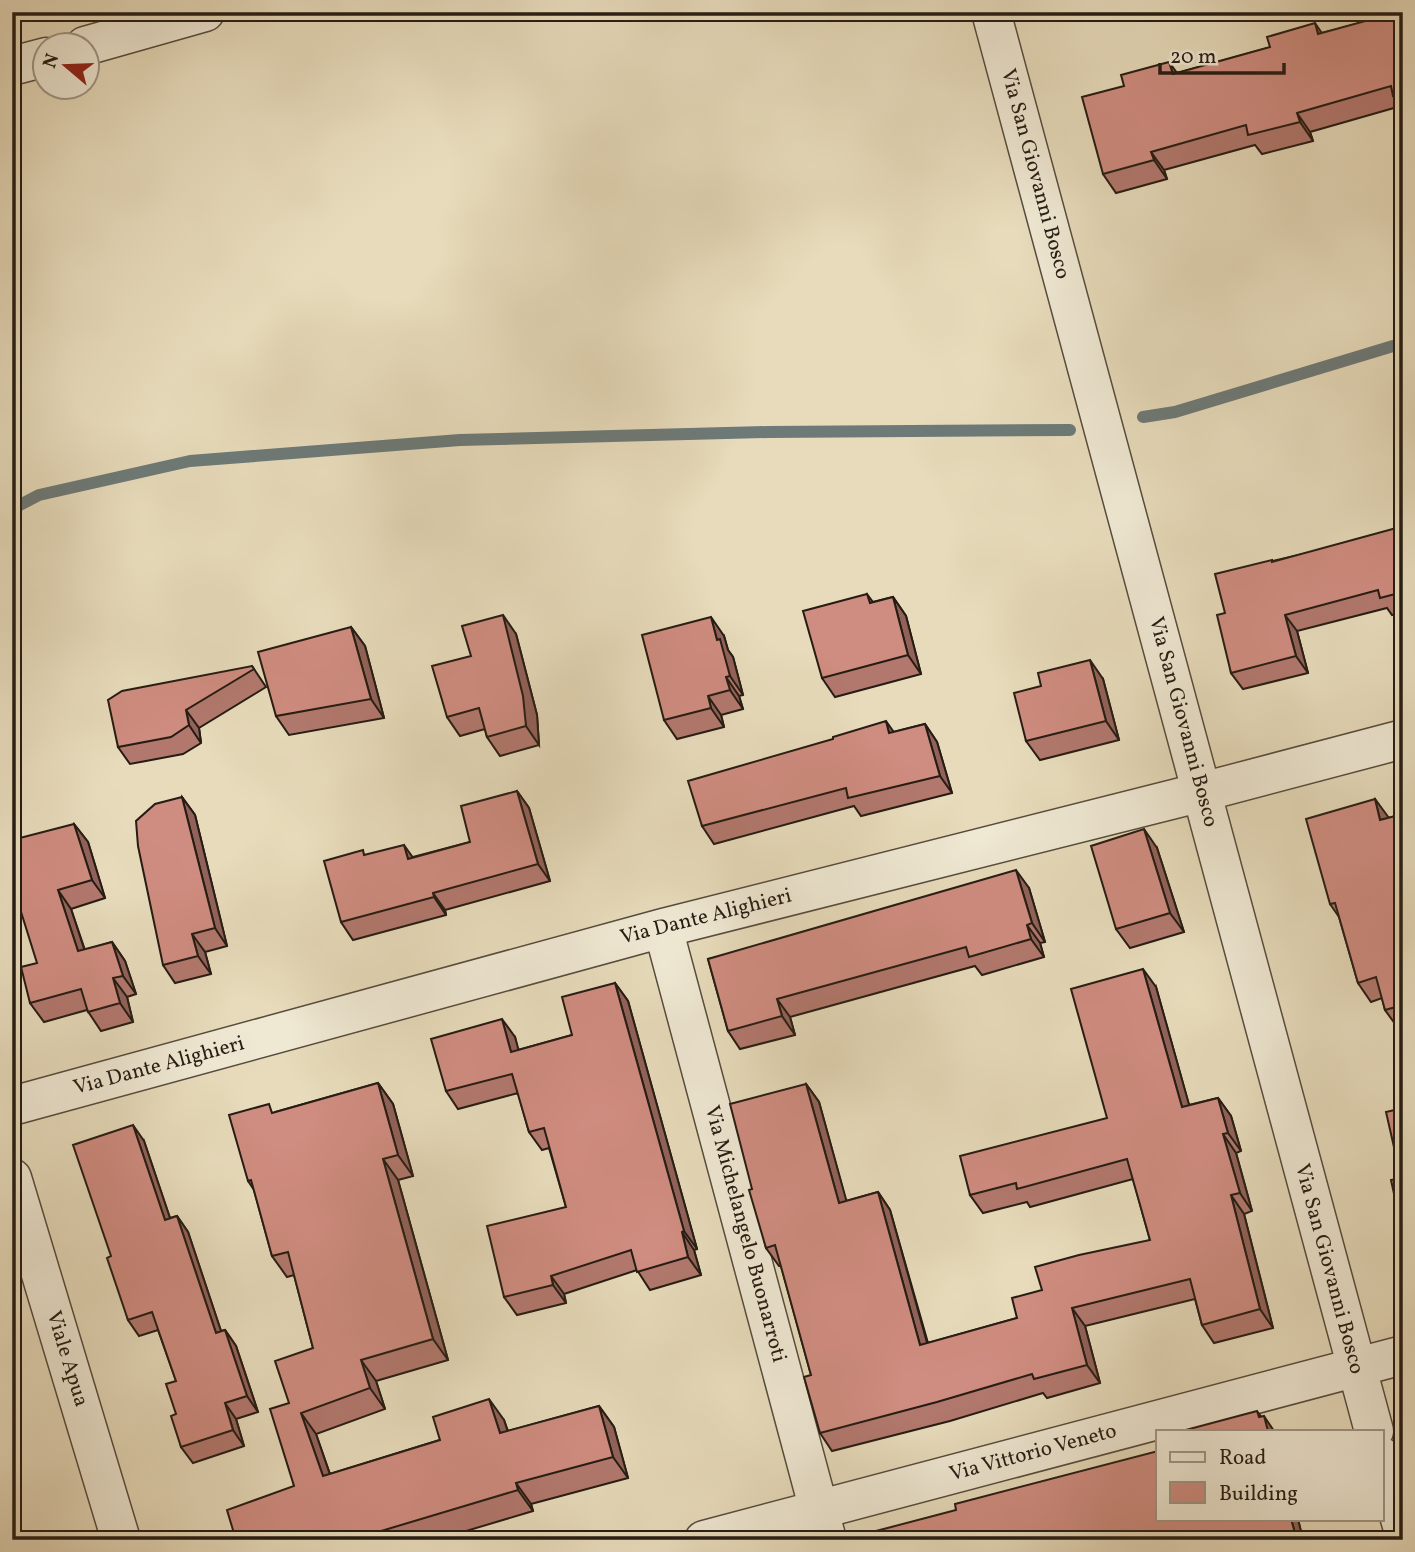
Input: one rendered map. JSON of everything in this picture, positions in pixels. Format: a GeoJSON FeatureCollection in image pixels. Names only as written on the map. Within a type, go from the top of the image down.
{"type":"FeatureCollection","features":[{"type":"Feature","properties":{"kind":"street"},"geometry":{"type":"LineString","coordinates":[[102,41],[205,12]]}},
{"type":"Feature","properties":{"kind":"street","name":"Via San Giovanni Bosco"},"geometry":{"type":"LineString","coordinates":[[991,12],[1374,1430]]}},
{"type":"Feature","properties":{"kind":"street"},"geometry":{"type":"LineString","coordinates":[[12,66],[32,61]]}},
{"type":"Feature","properties":{"kind":"street","name":"Via Dante Alighieri"},"geometry":{"type":"LineString","coordinates":[[12,1106],[663,928],[1403,739]]}},
{"type":"Feature","properties":{"kind":"street","name":"Via Michelangelo Buonarroti"},"geometry":{"type":"LineString","coordinates":[[663,928],[823,1525]]}},
{"type":"Feature","properties":{"kind":"street","name":"Viale Apua"},"geometry":{"type":"LineString","coordinates":[[12,1178],[121,1540]]}},
{"type":"Feature","properties":{"kind":"street","name":"Via Vittorio Veneto"},"geometry":{"type":"LineString","coordinates":[[704,1540],[823,1525],[1403,1355]]}},
{"type":"Feature","properties":{"kind":"street"},"geometry":{"type":"LineString","coordinates":[[1384,1464],[1403,1529]]}},
{"type":"Feature","properties":{"kind":"building"},"geometry":{"type":"Polygon","coordinates":[[[1403,12],[1403,93],[1393,96],[1391,86],[1297,113],[1300,122],[1248,135],[1246,125],[1151,152],[1154,160],[1103,174],[1082,97],[1124,86],[1121,75],[1169,62],[1173,74],[1270,47],[1267,37],[1315,23],[1318,34],[1403,12]]]}},
{"type":"Feature","properties":{"kind":"building"},"geometry":{"type":"Polygon","coordinates":[[[1400,527],[1403,538],[1403,592],[1380,598],[1378,590],[1285,615],[1296,656],[1231,673],[1217,615],[1225,613],[1215,574],[1272,562],[1400,527]]]}},
{"type":"Feature","properties":{"kind":"building"},"geometry":{"type":"Polygon","coordinates":[[[867,594],[870,603],[893,597],[908,655],[822,678],[803,611],[867,594]]]}},
{"type":"Feature","properties":{"kind":"building"},"geometry":{"type":"Polygon","coordinates":[[[503,615],[523,696],[526,726],[487,737],[479,708],[447,717],[432,666],[471,656],[462,626],[503,615]]]}},
{"type":"Feature","properties":{"kind":"building"},"geometry":{"type":"Polygon","coordinates":[[[711,617],[730,676],[726,677],[730,690],[708,696],[711,708],[664,720],[642,635],[711,617]]]}},
{"type":"Feature","properties":{"kind":"building"},"geometry":{"type":"Polygon","coordinates":[[[351,627],[371,699],[276,716],[258,652],[351,627]]]}},
{"type":"Feature","properties":{"kind":"building"},"geometry":{"type":"Polygon","coordinates":[[[1090,660],[1106,721],[1026,741],[1014,693],[1041,686],[1038,673],[1090,660]]]}},
{"type":"Feature","properties":{"kind":"building"},"geometry":{"type":"Polygon","coordinates":[[[252,666],[254,669],[186,710],[189,725],[171,737],[118,747],[108,700],[122,691],[252,666]]]}},
{"type":"Feature","properties":{"kind":"building"},"geometry":{"type":"Polygon","coordinates":[[[886,721],[889,733],[925,724],[940,776],[848,798],[846,788],[702,826],[688,781],[886,721]]]}},
{"type":"Feature","properties":{"kind":"building"},"geometry":{"type":"Polygon","coordinates":[[[517,791],[538,864],[433,893],[434,897],[341,922],[324,861],[363,850],[364,855],[404,845],[408,859],[470,842],[461,806],[517,791]]]}},
{"type":"Feature","properties":{"kind":"building"},"geometry":{"type":"Polygon","coordinates":[[[182,797],[215,928],[192,934],[198,956],[163,965],[138,846],[136,821],[155,804],[182,797]]]}},
{"type":"Feature","properties":{"kind":"building"},"geometry":{"type":"Polygon","coordinates":[[[1375,799],[1380,820],[1403,814],[1403,1005],[1385,1010],[1376,977],[1358,983],[1335,903],[1330,904],[1306,819],[1375,799]]]}},
{"type":"Feature","properties":{"kind":"building"},"geometry":{"type":"Polygon","coordinates":[[[74,824],[92,880],[58,890],[78,951],[112,942],[123,976],[113,978],[120,1003],[88,1012],[81,989],[30,1003],[21,967],[37,963],[12,883],[12,840],[74,824]]]}},
{"type":"Feature","properties":{"kind":"building"},"geometry":{"type":"Polygon","coordinates":[[[1144,829],[1170,913],[1116,929],[1091,846],[1144,829]]]}},
{"type":"Feature","properties":{"kind":"building"},"geometry":{"type":"Polygon","coordinates":[[[1016,870],[1032,923],[1027,925],[1031,939],[969,957],[966,947],[777,999],[782,1016],[728,1031],[708,959],[1016,870]]]}},
{"type":"Feature","properties":{"kind":"building"},"geometry":{"type":"Polygon","coordinates":[[[1143,969],[1182,1107],[1218,1098],[1228,1133],[1223,1134],[1240,1193],[1231,1195],[1260,1309],[1202,1325],[1190,1279],[1072,1308],[1087,1365],[1034,1379],[1032,1374],[820,1433],[804,1377],[811,1375],[775,1245],[766,1248],[749,1190],[752,1189],[730,1104],[806,1084],[839,1203],[878,1192],[920,1345],[1017,1318],[1012,1298],[1042,1290],[1035,1267],[1150,1240],[1127,1159],[1017,1189],[1016,1183],[970,1195],[960,1156],[1107,1118],[1071,989],[1143,969]]]}},
{"type":"Feature","properties":{"kind":"building"},"geometry":{"type":"Polygon","coordinates":[[[615,983],[684,1231],[682,1232],[688,1257],[637,1272],[631,1250],[551,1276],[553,1285],[504,1297],[487,1226],[566,1207],[544,1128],[529,1132],[512,1074],[446,1091],[431,1039],[502,1019],[511,1052],[572,1035],[562,997],[615,983]]]}},
{"type":"Feature","properties":{"kind":"building"},"geometry":{"type":"Polygon","coordinates":[[[378,1083],[398,1155],[383,1159],[433,1339],[361,1360],[370,1388],[301,1413],[323,1476],[440,1440],[433,1417],[489,1399],[500,1433],[599,1406],[613,1457],[516,1483],[518,1490],[351,1540],[236,1540],[227,1510],[294,1486],[270,1409],[289,1403],[275,1361],[313,1348],[288,1252],[272,1256],[229,1115],[269,1104],[272,1113],[378,1083]]]}},
{"type":"Feature","properties":{"kind":"building"},"geometry":{"type":"Polygon","coordinates":[[[1403,1108],[1403,1211],[1398,1212],[1391,1180],[1401,1178],[1386,1112],[1403,1108]]]}},
{"type":"Feature","properties":{"kind":"building"},"geometry":{"type":"Polygon","coordinates":[[[133,1125],[165,1220],[177,1216],[216,1333],[225,1330],[247,1396],[225,1403],[233,1430],[181,1447],[171,1416],[176,1414],[166,1384],[176,1381],[152,1312],[128,1320],[107,1258],[111,1256],[73,1145],[133,1125]]]}},
{"type":"Feature","properties":{"kind":"building"},"geometry":{"type":"Polygon","coordinates":[[[1257,1411],[1259,1417],[1264,1416],[1268,1430],[1186,1430],[1257,1411]]]}},
{"type":"Feature","properties":{"kind":"building"},"geometry":{"type":"Polygon","coordinates":[[[1156,1452],[1156,1520],[1291,1520],[1297,1540],[1204,1540],[1203,1536],[1190,1540],[879,1540],[876,1531],[956,1510],[955,1504],[1156,1452]]]}},
{"type":"Feature","properties":{"kind":"waterway"},"geometry":{"type":"LineString","coordinates":[[1143,417],[1175,412],[1403,343]]}},
{"type":"Feature","properties":{"kind":"waterway"},"geometry":{"type":"LineString","coordinates":[[12,509],[39,495],[190,461],[460,440],[768,432],[1070,430]]}}]}
